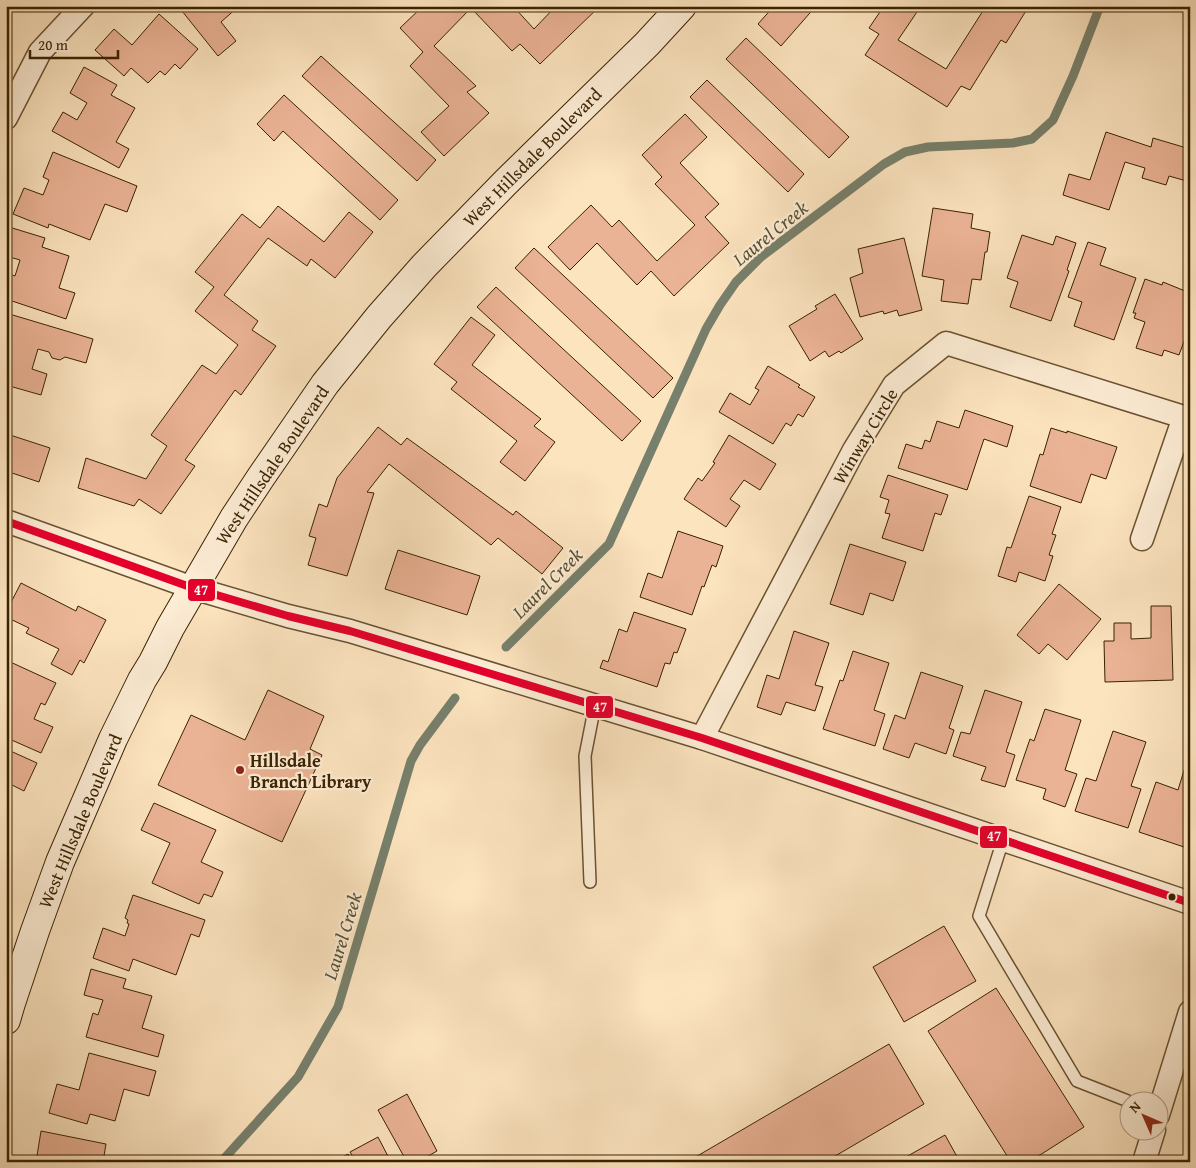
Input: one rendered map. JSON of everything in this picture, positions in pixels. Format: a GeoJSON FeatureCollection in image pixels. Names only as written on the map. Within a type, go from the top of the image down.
{"type":"FeatureCollection","features":[{"type":"Feature","properties":{"kind":"main road","name":"West Hillsdale Boulevard"},"geometry":{"type":"LineString","coordinates":[[6,1020],[60,862],[113,739],[170,628],[234,518],[261,477],[325,384],[379,317],[424,266],[545,143],[648,44],[682,6]]}},
{"type":"Feature","properties":{"kind":"street"},"geometry":{"type":"LineString","coordinates":[[6,118],[40,52],[83,6]]}},
{"type":"Feature","properties":{"kind":"street","name":"Winway Circle"},"geometry":{"type":"LineString","coordinates":[[702,738],[854,450],[894,385],[946,343],[1187,418],[1142,539]]}},
{"type":"Feature","properties":{"kind":"street"},"geometry":{"type":"LineString","coordinates":[[6,521],[193,588],[288,616],[350,631],[702,738],[1190,903]]}},
{"type":"Feature","properties":{"kind":"street"},"geometry":{"type":"LineString","coordinates":[[1166,1090],[1190,1012]]}},
{"type":"Feature","properties":{"kind":"street"},"geometry":{"type":"LineString","coordinates":[[1144,1162],[1151,1140]]}},
{"type":"Feature","properties":{"kind":"lane"},"geometry":{"type":"LineString","coordinates":[[590,882],[585,756],[595,705]]}},
{"type":"Feature","properties":{"kind":"lane"},"geometry":{"type":"LineString","coordinates":[[1003,840],[980,916],[1077,1081],[1118,1097]]}},
{"type":"Feature","properties":{"kind":"building"},"geometry":{"type":"Polygon","coordinates":[[[178,6],[239,6],[221,22],[236,41],[218,56],[178,6]]]}},
{"type":"Feature","properties":{"kind":"building"},"geometry":{"type":"Polygon","coordinates":[[[423,6],[513,6],[534,29],[556,6],[600,6],[540,64],[520,44],[512,51],[471,8],[434,46],[476,86],[467,92],[489,113],[444,156],[421,132],[449,106],[410,66],[423,52],[400,28],[423,6]]]}},
{"type":"Feature","properties":{"kind":"building"},"geometry":{"type":"Polygon","coordinates":[[[774,6],[816,6],[781,46],[758,24],[774,6]]]}},
{"type":"Feature","properties":{"kind":"building"},"geometry":{"type":"Polygon","coordinates":[[[884,6],[921,6],[898,40],[946,69],[986,6],[1029,6],[1006,43],[1001,40],[970,90],[961,86],[947,107],[865,55],[879,34],[869,28],[884,6]]]}},
{"type":"Feature","properties":{"kind":"building"},"geometry":{"type":"Polygon","coordinates":[[[159,14],[198,49],[180,69],[175,64],[165,75],[160,71],[148,83],[131,68],[124,76],[95,50],[114,29],[132,45],[159,14]]]}},
{"type":"Feature","properties":{"kind":"building"},"geometry":{"type":"Polygon","coordinates":[[[746,38],[849,137],[829,158],[726,59],[746,38]]]}},
{"type":"Feature","properties":{"kind":"building"},"geometry":{"type":"Polygon","coordinates":[[[321,56],[436,160],[417,181],[302,76],[321,56]]]}},
{"type":"Feature","properties":{"kind":"building"},"geometry":{"type":"Polygon","coordinates":[[[84,67],[117,85],[111,95],[135,108],[116,142],[129,149],[119,168],[52,131],[63,112],[77,120],[87,103],[70,93],[84,67]]]}},
{"type":"Feature","properties":{"kind":"building"},"geometry":{"type":"Polygon","coordinates":[[[707,80],[804,174],[788,192],[690,97],[707,80]]]}},
{"type":"Feature","properties":{"kind":"building"},"geometry":{"type":"Polygon","coordinates":[[[284,95],[398,200],[380,220],[283,131],[274,141],[257,124],[284,95]]]}},
{"type":"Feature","properties":{"kind":"building"},"geometry":{"type":"Polygon","coordinates":[[[685,114],[707,137],[680,163],[719,204],[705,217],[729,243],[674,296],[651,271],[637,285],[597,243],[570,270],[548,247],[591,205],[612,227],[619,220],[657,261],[695,225],[655,184],[662,177],[642,155],[685,114]]]}},
{"type":"Feature","properties":{"kind":"building"},"geometry":{"type":"Polygon","coordinates":[[[1106,132],[1151,147],[1153,138],[1190,149],[1190,182],[1169,176],[1166,185],[1142,178],[1145,168],[1125,162],[1109,210],[1063,195],[1069,174],[1090,180],[1106,132]]]}},
{"type":"Feature","properties":{"kind":"building"},"geometry":{"type":"Polygon","coordinates":[[[53,152],[137,186],[127,212],[105,204],[90,240],[49,224],[48,228],[13,214],[24,188],[43,195],[49,180],[43,177],[53,152]]]}},
{"type":"Feature","properties":{"kind":"building"},"geometry":{"type":"Polygon","coordinates":[[[278,206],[324,242],[349,212],[373,232],[335,278],[311,259],[307,266],[268,238],[224,295],[258,321],[252,330],[276,346],[241,395],[235,390],[185,460],[195,466],[161,514],[139,499],[134,506],[78,488],[86,458],[146,479],[167,446],[151,435],[202,365],[216,374],[238,345],[195,311],[214,287],[195,272],[242,214],[260,228],[278,206]]]}},
{"type":"Feature","properties":{"kind":"building"},"geometry":{"type":"Polygon","coordinates":[[[933,208],[973,214],[971,228],[990,232],[981,280],[972,279],[968,304],[941,301],[944,280],[922,276],[933,208]]]}},
{"type":"Feature","properties":{"kind":"building"},"geometry":{"type":"Polygon","coordinates":[[[9,227],[45,238],[42,247],[69,256],[59,288],[75,293],[66,319],[6,299],[6,284],[10,274],[15,276],[20,260],[6,256],[6,236],[9,227]]]}},
{"type":"Feature","properties":{"kind":"building"},"geometry":{"type":"Polygon","coordinates":[[[1022,235],[1053,245],[1056,236],[1076,243],[1067,270],[1069,271],[1051,321],[1010,307],[1018,282],[1007,278],[1022,235]]]}},
{"type":"Feature","properties":{"kind":"building"},"geometry":{"type":"Polygon","coordinates":[[[904,238],[922,310],[899,316],[897,310],[884,314],[883,311],[860,317],[850,278],[863,273],[858,249],[904,238]]]}},
{"type":"Feature","properties":{"kind":"building"},"geometry":{"type":"Polygon","coordinates":[[[1088,242],[1106,248],[1100,265],[1136,278],[1114,340],[1074,326],[1082,302],[1068,297],[1088,242]]]}},
{"type":"Feature","properties":{"kind":"building"},"geometry":{"type":"Polygon","coordinates":[[[534,248],[673,378],[653,398],[515,268],[534,248]]]}},
{"type":"Feature","properties":{"kind":"building"},"geometry":{"type":"Polygon","coordinates":[[[1145,279],[1162,285],[1163,282],[1190,293],[1190,325],[1179,355],[1164,350],[1162,356],[1136,348],[1145,322],[1134,318],[1136,313],[1133,313],[1145,279]]]}},
{"type":"Feature","properties":{"kind":"building"},"geometry":{"type":"Polygon","coordinates":[[[496,287],[641,421],[622,441],[477,307],[496,287]]]}},
{"type":"Feature","properties":{"kind":"building"},"geometry":{"type":"Polygon","coordinates":[[[835,294],[863,339],[841,353],[839,351],[829,357],[825,351],[810,361],[789,326],[817,309],[815,306],[835,294]]]}},
{"type":"Feature","properties":{"kind":"building"},"geometry":{"type":"Polygon","coordinates":[[[6,313],[93,339],[86,363],[65,357],[60,360],[52,358],[49,352],[38,349],[32,369],[47,374],[41,395],[6,385],[6,313]]]}},
{"type":"Feature","properties":{"kind":"building"},"geometry":{"type":"Polygon","coordinates":[[[471,317],[495,335],[472,365],[541,419],[534,426],[555,442],[525,481],[500,462],[517,441],[451,389],[457,382],[434,364],[471,317]]]}},
{"type":"Feature","properties":{"kind":"building"},"geometry":{"type":"Polygon","coordinates":[[[768,366],[800,385],[798,387],[815,397],[803,417],[798,414],[791,426],[786,423],[773,444],[719,412],[730,393],[750,405],[759,390],[755,388],[768,366]]]}},
{"type":"Feature","properties":{"kind":"building"},"geometry":{"type":"Polygon","coordinates":[[[965,410],[1013,426],[1007,447],[984,439],[967,490],[898,468],[906,444],[922,449],[925,440],[930,442],[937,421],[959,428],[965,410]]]}},
{"type":"Feature","properties":{"kind":"building"},"geometry":{"type":"Polygon","coordinates":[[[6,423],[11,424],[7,434],[50,448],[39,482],[6,471],[6,423]]]}},
{"type":"Feature","properties":{"kind":"building"},"geometry":{"type":"Polygon","coordinates":[[[378,427],[401,445],[407,438],[513,515],[516,511],[563,548],[542,574],[498,538],[491,545],[389,464],[367,492],[374,493],[347,576],[308,565],[316,538],[309,536],[319,504],[327,507],[337,478],[378,427]]]}},
{"type":"Feature","properties":{"kind":"building"},"geometry":{"type":"Polygon","coordinates":[[[1051,428],[1067,433],[1067,431],[1117,447],[1106,479],[1091,474],[1081,503],[1030,486],[1040,454],[1043,455],[1051,428]]]}},
{"type":"Feature","properties":{"kind":"building"},"geometry":{"type":"Polygon","coordinates":[[[729,435],[776,464],[760,490],[744,480],[730,499],[740,506],[726,527],[684,499],[698,478],[702,481],[715,463],[713,462],[729,435]]]}},
{"type":"Feature","properties":{"kind":"building"},"geometry":{"type":"Polygon","coordinates":[[[888,475],[948,495],[941,515],[935,513],[923,551],[882,538],[890,514],[885,513],[889,500],[880,497],[888,475]]]}},
{"type":"Feature","properties":{"kind":"building"},"geometry":{"type":"Polygon","coordinates":[[[1029,496],[1061,507],[1052,534],[1056,535],[1049,555],[1053,556],[1045,581],[1019,572],[1016,582],[998,576],[1007,547],[1011,548],[1029,496]]]}},
{"type":"Feature","properties":{"kind":"building"},"geometry":{"type":"Polygon","coordinates":[[[678,531],[723,546],[716,567],[712,565],[704,587],[702,586],[692,615],[640,597],[648,573],[662,578],[678,531]]]}},
{"type":"Feature","properties":{"kind":"building"},"geometry":{"type":"Polygon","coordinates":[[[850,544],[906,562],[893,601],[870,593],[863,615],[830,604],[850,544]]]}},
{"type":"Feature","properties":{"kind":"building"},"geometry":{"type":"Polygon","coordinates":[[[398,550],[480,576],[467,615],[385,589],[398,550]]]}},
{"type":"Feature","properties":{"kind":"building"},"geometry":{"type":"Polygon","coordinates":[[[21,583],[76,611],[78,606],[106,620],[84,663],[80,660],[72,675],[51,664],[59,649],[26,633],[29,628],[6,617],[6,612],[21,583]]]}},
{"type":"Feature","properties":{"kind":"building"},"geometry":{"type":"Polygon","coordinates":[[[1059,584],[1101,619],[1067,660],[1048,644],[1039,654],[1017,635],[1059,584]]]}},
{"type":"Feature","properties":{"kind":"building"},"geometry":{"type":"Polygon","coordinates":[[[1151,606],[1171,606],[1173,680],[1105,682],[1104,641],[1114,641],[1114,623],[1131,623],[1131,639],[1151,638],[1151,606]]]}},
{"type":"Feature","properties":{"kind":"building"},"geometry":{"type":"Polygon","coordinates":[[[634,612],[686,629],[677,653],[674,652],[670,664],[665,663],[657,687],[600,668],[603,660],[608,662],[619,629],[627,632],[634,612]]]}},
{"type":"Feature","properties":{"kind":"building"},"geometry":{"type":"Polygon","coordinates":[[[794,631],[829,643],[815,685],[823,687],[815,711],[786,702],[781,715],[757,707],[767,675],[779,679],[794,631]]]}},
{"type":"Feature","properties":{"kind":"building"},"geometry":{"type":"Polygon","coordinates":[[[853,651],[889,663],[874,710],[885,714],[875,746],[823,729],[840,680],[843,681],[853,651]]]}},
{"type":"Feature","properties":{"kind":"building"},"geometry":{"type":"Polygon","coordinates":[[[6,660],[56,683],[45,705],[41,703],[34,719],[53,727],[41,753],[7,738],[11,729],[6,727],[6,660]]]}},
{"type":"Feature","properties":{"kind":"building"},"geometry":{"type":"Polygon","coordinates":[[[921,672],[963,686],[949,728],[954,730],[946,754],[915,743],[909,758],[883,749],[895,715],[905,719],[921,672]]]}},
{"type":"Feature","properties":{"kind":"building","name":"Hillsdale Branch Library"},"geometry":{"type":"Polygon","coordinates":[[[268,690],[324,716],[310,749],[322,755],[282,842],[158,785],[191,715],[245,740],[268,690]]]}},
{"type":"Feature","properties":{"kind":"building"},"geometry":{"type":"Polygon","coordinates":[[[985,690],[1022,702],[1006,752],[1015,755],[1005,787],[981,780],[986,767],[953,756],[961,732],[970,734],[985,690]]]}},
{"type":"Feature","properties":{"kind":"building"},"geometry":{"type":"Polygon","coordinates":[[[1045,709],[1081,720],[1065,770],[1077,774],[1065,807],[1043,799],[1046,789],[1016,780],[1030,739],[1034,741],[1045,709]]]}},
{"type":"Feature","properties":{"kind":"building"},"geometry":{"type":"Polygon","coordinates":[[[1113,731],[1146,742],[1131,786],[1141,789],[1128,828],[1075,811],[1086,778],[1096,781],[1113,731]]]}},
{"type":"Feature","properties":{"kind":"building"},"geometry":{"type":"Polygon","coordinates":[[[6,749],[37,763],[24,791],[6,782],[6,749]]]}},
{"type":"Feature","properties":{"kind":"building"},"geometry":{"type":"Polygon","coordinates":[[[1189,754],[1190,849],[1139,832],[1156,782],[1178,790],[1189,754]]]}},
{"type":"Feature","properties":{"kind":"building"},"geometry":{"type":"Polygon","coordinates":[[[154,803],[216,830],[201,862],[223,872],[212,897],[204,894],[199,904],[152,883],[170,843],[141,830],[154,803]]]}},
{"type":"Feature","properties":{"kind":"building"},"geometry":{"type":"Polygon","coordinates":[[[133,895],[205,920],[199,937],[191,934],[176,975],[133,959],[129,971],[93,958],[103,928],[125,936],[129,924],[125,918],[133,895]]]}},
{"type":"Feature","properties":{"kind":"building"},"geometry":{"type":"Polygon","coordinates":[[[944,926],[976,981],[904,1022],[873,967],[944,926]]]}},
{"type":"Feature","properties":{"kind":"building"},"geometry":{"type":"Polygon","coordinates":[[[91,969],[126,979],[123,988],[152,996],[142,1028],[164,1035],[158,1057],[86,1037],[93,1013],[98,1015],[103,1000],[84,995],[91,969]]]}},
{"type":"Feature","properties":{"kind":"building"},"geometry":{"type":"Polygon","coordinates":[[[996,988],[1084,1127],[1029,1162],[1011,1162],[928,1031],[996,988]]]}},
{"type":"Feature","properties":{"kind":"building"},"geometry":{"type":"Polygon","coordinates":[[[889,1044],[924,1104],[825,1162],[687,1162],[889,1044]]]}},
{"type":"Feature","properties":{"kind":"building"},"geometry":{"type":"Polygon","coordinates":[[[89,1053],[156,1071],[149,1096],[124,1089],[115,1121],[90,1114],[87,1124],[49,1113],[57,1084],[79,1090],[89,1053]]]}},
{"type":"Feature","properties":{"kind":"building"},"geometry":{"type":"Polygon","coordinates":[[[407,1094],[437,1151],[418,1162],[407,1162],[378,1110],[407,1094]]]}},
{"type":"Feature","properties":{"kind":"building"},"geometry":{"type":"Polygon","coordinates":[[[41,1131],[106,1144],[103,1162],[36,1162],[41,1131]]]}},
{"type":"Feature","properties":{"kind":"building"},"geometry":{"type":"Polygon","coordinates":[[[945,1135],[960,1162],[897,1162],[945,1135]]]}},
{"type":"Feature","properties":{"kind":"building"},"geometry":{"type":"Polygon","coordinates":[[[378,1137],[391,1162],[356,1162],[350,1152],[378,1137]]]}},
{"type":"Feature","properties":{"kind":"building"},"geometry":{"type":"Polygon","coordinates":[[[348,1154],[352,1162],[334,1162],[348,1154]]]}},
{"type":"Feature","properties":{"kind":"waterway","name":"Laurel Creek"},"geometry":{"type":"LineString","coordinates":[[506,647],[609,544],[706,329],[736,282],[761,257],[884,164],[905,152],[928,147],[1013,143],[1032,139],[1053,120],[1073,76],[1100,6]]}},
{"type":"Feature","properties":{"kind":"waterway","name":"Laurel Creek"},"geometry":{"type":"LineString","coordinates":[[221,1162],[298,1077],[338,1007],[411,761],[420,745],[455,698]]}},
{"type":"Feature","properties":{"kind":"transit line","name":"47"},"geometry":{"type":"LineString","coordinates":[[6,521],[193,588],[288,616],[350,631],[702,738],[1190,903]]}},
{"type":"Feature","properties":{"kind":"place","name":"Hillsdale Branch Library"},"geometry":{"type":"Point","coordinates":[240,770]}}]}
